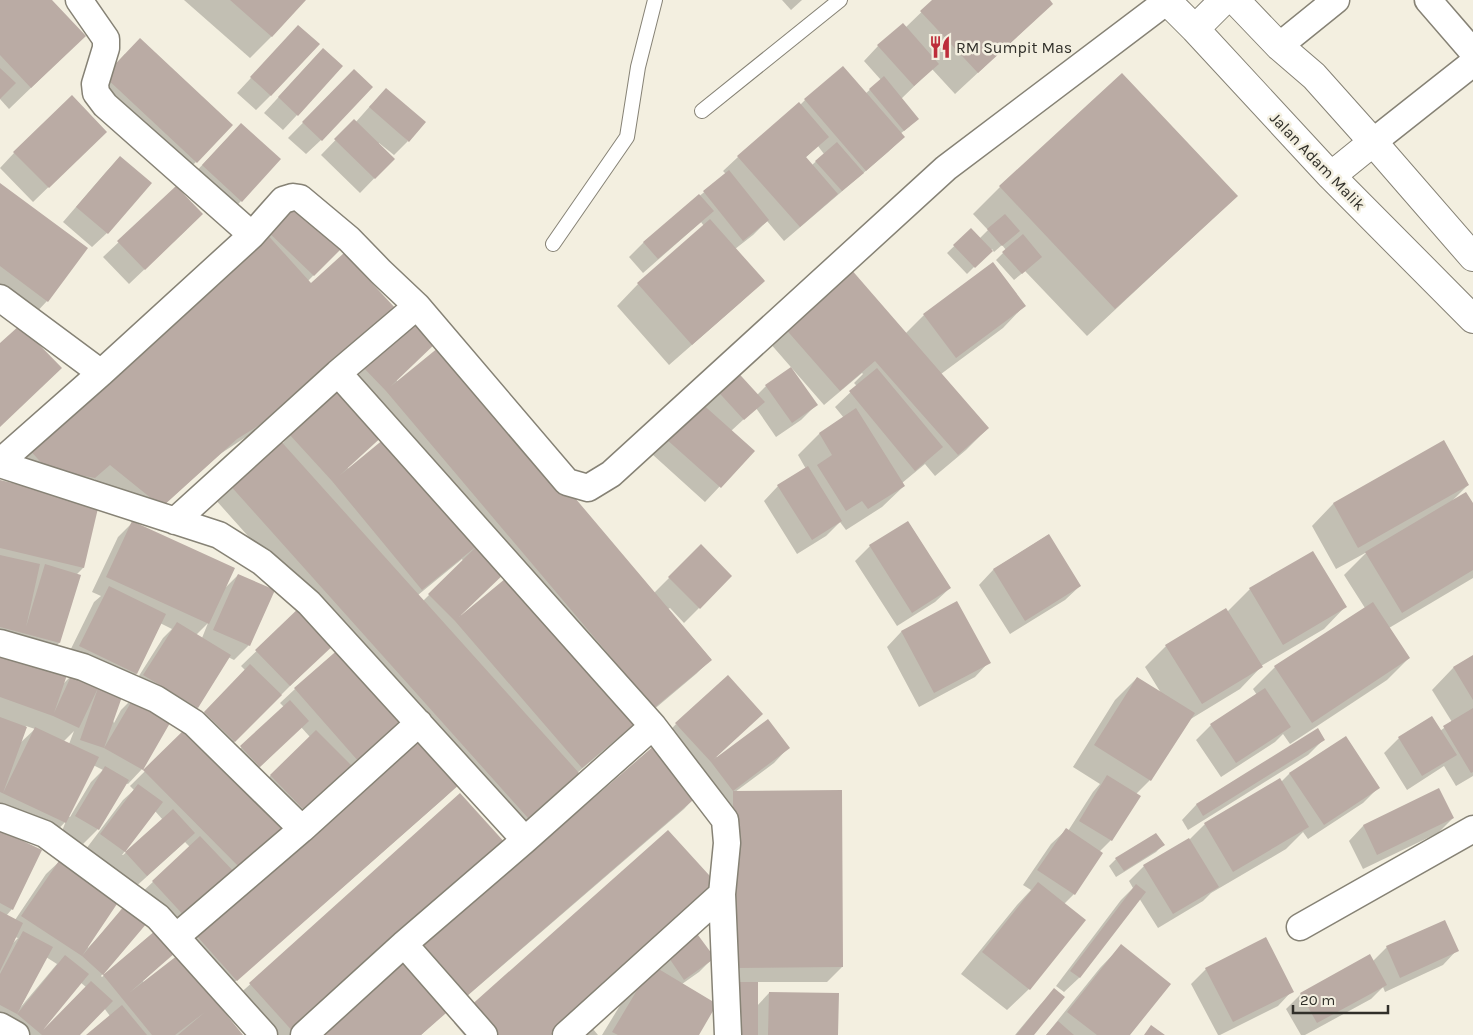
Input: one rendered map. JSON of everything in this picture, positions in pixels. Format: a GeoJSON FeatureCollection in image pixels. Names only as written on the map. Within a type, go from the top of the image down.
{"type":"FeatureCollection","features":[{"type":"Feature","properties":{"kind":"main road","name":"Jalan Adam Malik"},"geometry":{"type":"LineString","coordinates":[[1166,0],[1331,176],[1473,319]]}},
{"type":"Feature","properties":{"kind":"main road"},"geometry":{"type":"LineString","coordinates":[[1195,30],[1224,0]]}},
{"type":"Feature","properties":{"kind":"main road"},"geometry":{"type":"LineString","coordinates":[[1236,0],[1279,46],[1314,76],[1473,258]]}},
{"type":"Feature","properties":{"kind":"main road"},"geometry":{"type":"LineString","coordinates":[[1331,176],[1373,142]]}},
{"type":"Feature","properties":{"kind":"street"},"geometry":{"type":"LineString","coordinates":[[79,0],[106,40],[106,48],[95,84],[96,93],[105,105],[252,235]]}},
{"type":"Feature","properties":{"kind":"street"},"geometry":{"type":"LineString","coordinates":[[525,840],[310,603],[262,562],[219,535],[0,463],[252,235],[283,200],[293,197],[300,198],[349,239],[417,306],[568,482],[588,488],[611,474],[946,168],[1166,0]]}},
{"type":"Feature","properties":{"kind":"street"},"geometry":{"type":"LineString","coordinates":[[1279,46],[1336,0]]}},
{"type":"Feature","properties":{"kind":"street"},"geometry":{"type":"LineString","coordinates":[[1428,0],[1473,52]]}},
{"type":"Feature","properties":{"kind":"street"},"geometry":{"type":"LineString","coordinates":[[1373,142],[1473,63]]}},
{"type":"Feature","properties":{"kind":"street"},"geometry":{"type":"LineString","coordinates":[[0,298],[101,373]]}},
{"type":"Feature","properties":{"kind":"street"},"geometry":{"type":"LineString","coordinates":[[175,521],[338,373],[417,306]]}},
{"type":"Feature","properties":{"kind":"street"},"geometry":{"type":"LineString","coordinates":[[338,373],[653,726],[725,820],[727,843],[722,894],[728,1035]]}},
{"type":"Feature","properties":{"kind":"street"},"geometry":{"type":"LineString","coordinates":[[0,642],[83,667],[156,699],[194,723],[302,829]]}},
{"type":"Feature","properties":{"kind":"street"},"geometry":{"type":"LineString","coordinates":[[176,937],[302,829],[420,723]]}},
{"type":"Feature","properties":{"kind":"street"},"geometry":{"type":"LineString","coordinates":[[304,1035],[404,944],[653,726]]}},
{"type":"Feature","properties":{"kind":"street"},"geometry":{"type":"LineString","coordinates":[[0,817],[45,834],[158,917],[264,1035]]}},
{"type":"Feature","properties":{"kind":"street"},"geometry":{"type":"LineString","coordinates":[[1300,927],[1473,829]]}},
{"type":"Feature","properties":{"kind":"street"},"geometry":{"type":"LineString","coordinates":[[566,1035],[722,894]]}},
{"type":"Feature","properties":{"kind":"street"},"geometry":{"type":"LineString","coordinates":[[404,944],[484,1035]]}},
{"type":"Feature","properties":{"kind":"street"},"geometry":{"type":"LineString","coordinates":[[0,1026],[16,1035]]}},
{"type":"Feature","properties":{"kind":"lane"},"geometry":{"type":"LineString","coordinates":[[553,244],[627,137],[638,67],[655,0]]}},
{"type":"Feature","properties":{"kind":"lane"},"geometry":{"type":"LineString","coordinates":[[702,111],[840,0]]}},
{"type":"Feature","properties":{"kind":"building"},"geometry":{"type":"Polygon","coordinates":[[[0,0],[52,0],[86,36],[31,88],[0,55],[0,0]]]}},
{"type":"Feature","properties":{"kind":"building"},"geometry":{"type":"Polygon","coordinates":[[[230,0],[306,0],[272,37],[230,0]]]}},
{"type":"Feature","properties":{"kind":"building"},"geometry":{"type":"Polygon","coordinates":[[[932,0],[1050,0],[1053,4],[978,73],[920,11],[932,0]]]}},
{"type":"Feature","properties":{"kind":"building"},"geometry":{"type":"Polygon","coordinates":[[[903,23],[939,64],[914,86],[877,45],[903,23]]]}},
{"type":"Feature","properties":{"kind":"building"},"geometry":{"type":"Polygon","coordinates":[[[298,25],[320,44],[271,96],[250,77],[298,25]]]}},
{"type":"Feature","properties":{"kind":"building"},"geometry":{"type":"Polygon","coordinates":[[[140,38],[233,125],[197,163],[104,76],[140,38]]]}},
{"type":"Feature","properties":{"kind":"building"},"geometry":{"type":"Polygon","coordinates":[[[323,48],[343,66],[298,116],[278,97],[323,48]]]}},
{"type":"Feature","properties":{"kind":"building"},"geometry":{"type":"Polygon","coordinates":[[[843,66],[905,137],[866,171],[804,99],[843,66]]]}},
{"type":"Feature","properties":{"kind":"building"},"geometry":{"type":"Polygon","coordinates":[[[0,68],[16,83],[0,99],[0,68]]]}},
{"type":"Feature","properties":{"kind":"building"},"geometry":{"type":"Polygon","coordinates":[[[354,69],[373,87],[322,141],[302,122],[354,69]]]}},
{"type":"Feature","properties":{"kind":"building"},"geometry":{"type":"Polygon","coordinates":[[[1122,73],[1238,196],[1115,309],[999,186],[1122,73]]]}},
{"type":"Feature","properties":{"kind":"building"},"geometry":{"type":"Polygon","coordinates":[[[884,76],[919,119],[904,131],[869,89],[884,76]]]}},
{"type":"Feature","properties":{"kind":"building"},"geometry":{"type":"Polygon","coordinates":[[[386,88],[426,122],[409,142],[369,107],[386,88]]]}},
{"type":"Feature","properties":{"kind":"building"},"geometry":{"type":"Polygon","coordinates":[[[72,95],[107,132],[49,188],[13,152],[72,95]]]}},
{"type":"Feature","properties":{"kind":"building"},"geometry":{"type":"Polygon","coordinates":[[[799,102],[829,137],[806,157],[838,194],[800,227],[737,156],[799,102]]]}},
{"type":"Feature","properties":{"kind":"building"},"geometry":{"type":"Polygon","coordinates":[[[354,119],[395,159],[375,179],[334,139],[354,119]]]}},
{"type":"Feature","properties":{"kind":"building"},"geometry":{"type":"Polygon","coordinates":[[[241,123],[281,159],[242,202],[202,165],[241,123]]]}},
{"type":"Feature","properties":{"kind":"building"},"geometry":{"type":"Polygon","coordinates":[[[837,142],[864,173],[842,191],[815,161],[837,142]]]}},
{"type":"Feature","properties":{"kind":"building"},"geometry":{"type":"Polygon","coordinates":[[[120,156],[152,183],[108,234],[76,207],[120,156]]]}},
{"type":"Feature","properties":{"kind":"building"},"geometry":{"type":"Polygon","coordinates":[[[729,170],[769,220],[743,241],[703,191],[729,170]]]}},
{"type":"Feature","properties":{"kind":"building"},"geometry":{"type":"Polygon","coordinates":[[[0,183],[88,248],[48,302],[0,266],[0,183]]]}},
{"type":"Feature","properties":{"kind":"building"},"geometry":{"type":"Polygon","coordinates":[[[176,186],[203,214],[145,270],[117,241],[176,186]]]}},
{"type":"Feature","properties":{"kind":"building"},"geometry":{"type":"Polygon","coordinates":[[[699,194],[714,211],[658,259],[643,242],[699,194]]]}},
{"type":"Feature","properties":{"kind":"building"},"geometry":{"type":"Polygon","coordinates":[[[291,199],[342,248],[314,276],[263,227],[291,199]]]}},
{"type":"Feature","properties":{"kind":"building"},"geometry":{"type":"Polygon","coordinates":[[[1005,214],[1020,231],[1002,246],[987,229],[1005,214]]]}},
{"type":"Feature","properties":{"kind":"building"},"geometry":{"type":"Polygon","coordinates":[[[710,219],[765,281],[692,345],[637,283],[710,219]]]}},
{"type":"Feature","properties":{"kind":"building"},"geometry":{"type":"Polygon","coordinates":[[[971,228],[993,251],[975,268],[953,245],[971,228]]]}},
{"type":"Feature","properties":{"kind":"building"},"geometry":{"type":"Polygon","coordinates":[[[264,231],[311,283],[344,253],[397,310],[269,419],[237,439],[162,507],[110,465],[95,478],[47,469],[27,447],[264,231]]]}},
{"type":"Feature","properties":{"kind":"building"},"geometry":{"type":"Polygon","coordinates":[[[1023,234],[1042,257],[1022,274],[1002,252],[1023,234]]]}},
{"type":"Feature","properties":{"kind":"building"},"geometry":{"type":"Polygon","coordinates":[[[993,262],[1026,306],[956,358],[923,314],[993,262]]]}},
{"type":"Feature","properties":{"kind":"building"},"geometry":{"type":"Polygon","coordinates":[[[850,268],[989,428],[958,455],[875,361],[840,391],[783,326],[850,268]]]}},
{"type":"Feature","properties":{"kind":"building"},"geometry":{"type":"Polygon","coordinates":[[[414,315],[438,341],[390,387],[444,343],[712,660],[654,708],[386,391],[361,365],[414,315]]]}},
{"type":"Feature","properties":{"kind":"building"},"geometry":{"type":"Polygon","coordinates":[[[20,325],[62,368],[0,427],[0,343],[20,325]]]}},
{"type":"Feature","properties":{"kind":"building"},"geometry":{"type":"Polygon","coordinates":[[[732,366],[765,402],[744,420],[712,385],[732,366]]]}},
{"type":"Feature","properties":{"kind":"building"},"geometry":{"type":"Polygon","coordinates":[[[791,367],[818,405],[792,423],[765,385],[791,367]]]}},
{"type":"Feature","properties":{"kind":"building"},"geometry":{"type":"Polygon","coordinates":[[[877,368],[943,447],[915,471],[849,391],[877,368]]]}},
{"type":"Feature","properties":{"kind":"building"},"geometry":{"type":"Polygon","coordinates":[[[343,385],[386,433],[339,476],[390,434],[507,571],[459,617],[511,574],[638,721],[582,768],[455,621],[428,594],[478,545],[422,590],[332,481],[289,434],[343,385]]]}},
{"type":"Feature","properties":{"kind":"building"},"geometry":{"type":"Polygon","coordinates":[[[699,401],[755,451],[721,488],[665,438],[699,401]]]}},
{"type":"Feature","properties":{"kind":"building"},"geometry":{"type":"Polygon","coordinates":[[[856,408],[905,486],[868,509],[862,501],[846,511],[817,465],[832,455],[819,433],[856,408]]]}},
{"type":"Feature","properties":{"kind":"building"},"geometry":{"type":"Polygon","coordinates":[[[278,438],[579,773],[528,818],[228,483],[278,438]]]}},
{"type":"Feature","properties":{"kind":"building"},"geometry":{"type":"Polygon","coordinates":[[[1444,440],[1469,485],[1358,548],[1333,503],[1444,440]]]}},
{"type":"Feature","properties":{"kind":"building"},"geometry":{"type":"Polygon","coordinates":[[[808,466],[842,521],[812,540],[777,485],[808,466]]]}},
{"type":"Feature","properties":{"kind":"building"},"geometry":{"type":"Polygon","coordinates":[[[0,480],[99,504],[84,568],[0,548],[0,480]]]}},
{"type":"Feature","properties":{"kind":"building"},"geometry":{"type":"Polygon","coordinates":[[[1466,492],[1473,503],[1473,570],[1402,613],[1365,552],[1466,492]]]}},
{"type":"Feature","properties":{"kind":"building"},"geometry":{"type":"Polygon","coordinates":[[[132,521],[235,568],[209,624],[106,577],[132,521]]]}},
{"type":"Feature","properties":{"kind":"building"},"geometry":{"type":"Polygon","coordinates":[[[908,521],[951,588],[912,613],[869,545],[908,521]]]}},
{"type":"Feature","properties":{"kind":"building"},"geometry":{"type":"Polygon","coordinates":[[[1049,534],[1081,586],[1025,621],[993,569],[1049,534]]]}},
{"type":"Feature","properties":{"kind":"building"},"geometry":{"type":"Polygon","coordinates":[[[701,544],[732,576],[700,609],[668,577],[701,544]]]}},
{"type":"Feature","properties":{"kind":"building"},"geometry":{"type":"Polygon","coordinates":[[[1313,551],[1347,607],[1283,645],[1249,588],[1313,551]]]}},
{"type":"Feature","properties":{"kind":"building"},"geometry":{"type":"Polygon","coordinates":[[[0,555],[40,564],[26,627],[45,564],[81,575],[60,643],[0,627],[0,555]]]}},
{"type":"Feature","properties":{"kind":"building"},"geometry":{"type":"Polygon","coordinates":[[[238,574],[275,590],[250,646],[213,630],[238,574]]]}},
{"type":"Feature","properties":{"kind":"building"},"geometry":{"type":"Polygon","coordinates":[[[109,586],[166,614],[137,674],[79,646],[109,586]]]}},
{"type":"Feature","properties":{"kind":"building"},"geometry":{"type":"Polygon","coordinates":[[[957,601],[991,663],[934,693],[901,631],[957,601]]]}},
{"type":"Feature","properties":{"kind":"building"},"geometry":{"type":"Polygon","coordinates":[[[1373,602],[1410,658],[1312,723],[1274,666],[1373,602]]]}},
{"type":"Feature","properties":{"kind":"building"},"geometry":{"type":"Polygon","coordinates":[[[303,604],[338,641],[290,686],[255,650],[303,604]]]}},
{"type":"Feature","properties":{"kind":"building"},"geometry":{"type":"Polygon","coordinates":[[[1226,608],[1263,667],[1202,704],[1165,645],[1226,608]]]}},
{"type":"Feature","properties":{"kind":"building"},"geometry":{"type":"Polygon","coordinates":[[[177,622],[231,655],[198,708],[143,675],[177,622]]]}},
{"type":"Feature","properties":{"kind":"building"},"geometry":{"type":"Polygon","coordinates":[[[341,647],[406,721],[359,762],[294,688],[341,647]]]}},
{"type":"Feature","properties":{"kind":"building"},"geometry":{"type":"Polygon","coordinates":[[[0,652],[67,675],[54,713],[72,674],[123,694],[104,748],[80,740],[98,688],[79,728],[53,716],[0,697],[0,652]]]}},
{"type":"Feature","properties":{"kind":"building"},"geometry":{"type":"Polygon","coordinates":[[[1473,655],[1473,700],[1453,667],[1473,655]]]}},
{"type":"Feature","properties":{"kind":"building"},"geometry":{"type":"Polygon","coordinates":[[[250,664],[282,695],[235,742],[204,712],[250,664]]]}},
{"type":"Feature","properties":{"kind":"building"},"geometry":{"type":"Polygon","coordinates":[[[728,675],[763,714],[713,760],[768,719],[790,748],[733,791],[711,762],[675,723],[728,675]]]}},
{"type":"Feature","properties":{"kind":"building"},"geometry":{"type":"Polygon","coordinates":[[[1137,677],[1195,713],[1151,781],[1094,745],[1137,677]]]}},
{"type":"Feature","properties":{"kind":"building"},"geometry":{"type":"Polygon","coordinates":[[[1265,688],[1291,727],[1236,763],[1210,724],[1265,688]]]}},
{"type":"Feature","properties":{"kind":"building"},"geometry":{"type":"Polygon","coordinates":[[[136,694],[174,716],[143,770],[104,748],[136,694]]]}},
{"type":"Feature","properties":{"kind":"building"},"geometry":{"type":"Polygon","coordinates":[[[290,700],[309,721],[260,767],[240,746],[290,700]]]}},
{"type":"Feature","properties":{"kind":"building"},"geometry":{"type":"Polygon","coordinates":[[[1473,708],[1473,772],[1471,773],[1443,726],[1473,708]]]}},
{"type":"Feature","properties":{"kind":"building"},"geometry":{"type":"Polygon","coordinates":[[[1432,716],[1457,755],[1422,776],[1398,737],[1432,716]]]}},
{"type":"Feature","properties":{"kind":"building"},"geometry":{"type":"Polygon","coordinates":[[[0,717],[27,727],[3,793],[35,727],[99,757],[66,823],[0,792],[0,717]]]}},
{"type":"Feature","properties":{"kind":"building"},"geometry":{"type":"Polygon","coordinates":[[[188,726],[288,827],[243,871],[143,770],[188,726]]]}},
{"type":"Feature","properties":{"kind":"building"},"geometry":{"type":"Polygon","coordinates":[[[1318,728],[1325,740],[1203,816],[1196,804],[1318,728]]]}},
{"type":"Feature","properties":{"kind":"building"},"geometry":{"type":"Polygon","coordinates":[[[316,730],[353,767],[307,813],[270,775],[316,730]]]}},
{"type":"Feature","properties":{"kind":"building"},"geometry":{"type":"Polygon","coordinates":[[[1346,736],[1380,788],[1324,825],[1289,773],[1346,736]]]}},
{"type":"Feature","properties":{"kind":"building"},"geometry":{"type":"Polygon","coordinates":[[[418,738],[460,784],[237,981],[195,934],[418,738]]]}},
{"type":"Feature","properties":{"kind":"building"},"geometry":{"type":"Polygon","coordinates":[[[656,744],[700,794],[468,995],[424,945],[656,744]]]}},
{"type":"Feature","properties":{"kind":"building"},"geometry":{"type":"Polygon","coordinates":[[[105,766],[129,780],[99,830],[75,816],[105,766]]]}},
{"type":"Feature","properties":{"kind":"building"},"geometry":{"type":"Polygon","coordinates":[[[1107,775],[1141,796],[1112,841],[1079,821],[1107,775]]]}},
{"type":"Feature","properties":{"kind":"building"},"geometry":{"type":"Polygon","coordinates":[[[1280,778],[1309,827],[1233,872],[1204,823],[1280,778]]]}},
{"type":"Feature","properties":{"kind":"building"},"geometry":{"type":"Polygon","coordinates":[[[138,784],[163,802],[125,852],[100,834],[138,784]]]}},
{"type":"Feature","properties":{"kind":"building"},"geometry":{"type":"Polygon","coordinates":[[[1439,788],[1454,818],[1377,855],[1363,825],[1439,788]]]}},
{"type":"Feature","properties":{"kind":"building"},"geometry":{"type":"Polygon","coordinates":[[[842,790],[843,967],[734,968],[733,791],[842,790]]]}},
{"type":"Feature","properties":{"kind":"building"},"geometry":{"type":"Polygon","coordinates":[[[460,793],[507,845],[296,1035],[249,983],[460,793]]]}},
{"type":"Feature","properties":{"kind":"building"},"geometry":{"type":"Polygon","coordinates":[[[173,809],[195,833],[147,876],[125,852],[173,809]]]}},
{"type":"Feature","properties":{"kind":"building"},"geometry":{"type":"Polygon","coordinates":[[[1066,828],[1103,853],[1075,895],[1037,870],[1066,828]]]}},
{"type":"Feature","properties":{"kind":"building"},"geometry":{"type":"Polygon","coordinates":[[[0,830],[42,850],[13,910],[0,903],[0,830]]]}},
{"type":"Feature","properties":{"kind":"building"},"geometry":{"type":"Polygon","coordinates":[[[668,830],[719,886],[551,1035],[492,1035],[468,1008],[668,830]]]}},
{"type":"Feature","properties":{"kind":"building"},"geometry":{"type":"Polygon","coordinates":[[[1156,833],[1165,845],[1124,871],[1115,858],[1156,833]]]}},
{"type":"Feature","properties":{"kind":"building"},"geometry":{"type":"Polygon","coordinates":[[[200,836],[237,875],[188,920],[152,881],[200,836]]]}},
{"type":"Feature","properties":{"kind":"building"},"geometry":{"type":"Polygon","coordinates":[[[1189,838],[1219,887],[1173,914],[1143,865],[1189,838]]]}},
{"type":"Feature","properties":{"kind":"building"},"geometry":{"type":"Polygon","coordinates":[[[61,858],[121,898],[82,956],[21,916],[61,858]]]}},
{"type":"Feature","properties":{"kind":"building"},"geometry":{"type":"Polygon","coordinates":[[[1038,882],[1086,920],[1030,990],[982,952],[1038,882]]]}},
{"type":"Feature","properties":{"kind":"building"},"geometry":{"type":"Polygon","coordinates":[[[1136,884],[1146,892],[1080,978],[1070,971],[1136,884]]]}},
{"type":"Feature","properties":{"kind":"building"},"geometry":{"type":"Polygon","coordinates":[[[125,905],[147,923],[103,975],[82,956],[125,905]]]}},
{"type":"Feature","properties":{"kind":"building"},"geometry":{"type":"Polygon","coordinates":[[[0,911],[23,923],[0,971],[0,911]]]}},
{"type":"Feature","properties":{"kind":"building"},"geometry":{"type":"Polygon","coordinates":[[[1445,920],[1459,951],[1400,978],[1386,946],[1445,920]]]}},
{"type":"Feature","properties":{"kind":"building"},"geometry":{"type":"Polygon","coordinates":[[[23,931],[53,947],[17,1014],[0,1005],[0,974],[23,931]]]}},
{"type":"Feature","properties":{"kind":"building"},"geometry":{"type":"Polygon","coordinates":[[[155,931],[175,953],[129,993],[178,955],[243,1035],[178,1035],[205,1012],[175,1035],[152,1035],[103,975],[155,931]]]}},
{"type":"Feature","properties":{"kind":"building"},"geometry":{"type":"Polygon","coordinates":[[[695,931],[715,958],[684,980],[665,952],[695,931]]]}},
{"type":"Feature","properties":{"kind":"building"},"geometry":{"type":"Polygon","coordinates":[[[1266,937],[1294,992],[1233,1022],[1205,968],[1266,937]]]}},
{"type":"Feature","properties":{"kind":"building"},"geometry":{"type":"Polygon","coordinates":[[[1121,944],[1171,984],[1130,1035],[1097,1035],[1067,1012],[1121,944]]]}},
{"type":"Feature","properties":{"kind":"building"},"geometry":{"type":"Polygon","coordinates":[[[1370,954],[1387,985],[1317,1023],[1300,993],[1370,954]]]}},
{"type":"Feature","properties":{"kind":"building"},"geometry":{"type":"Polygon","coordinates":[[[65,955],[89,974],[43,1030],[91,981],[113,1001],[80,1035],[42,1035],[17,1014],[65,955]]]}},
{"type":"Feature","properties":{"kind":"building"},"geometry":{"type":"Polygon","coordinates":[[[408,958],[453,1007],[421,1035],[319,1035],[408,958]]]}},
{"type":"Feature","properties":{"kind":"building"},"geometry":{"type":"Polygon","coordinates":[[[652,965],[717,1004],[699,1035],[618,1035],[612,1032],[652,965]]]}},
{"type":"Feature","properties":{"kind":"building"},"geometry":{"type":"Polygon","coordinates":[[[736,982],[758,982],[758,1035],[735,1035],[736,982]]]}},
{"type":"Feature","properties":{"kind":"building"},"geometry":{"type":"Polygon","coordinates":[[[1054,988],[1065,997],[1034,1035],[1016,1035],[1054,988]]]}},
{"type":"Feature","properties":{"kind":"building"},"geometry":{"type":"Polygon","coordinates":[[[769,992],[839,993],[838,1035],[768,1035],[769,992]]]}},
{"type":"Feature","properties":{"kind":"building"},"geometry":{"type":"Polygon","coordinates":[[[122,1005],[147,1035],[86,1035],[122,1005]]]}},
{"type":"Feature","properties":{"kind":"building"},"geometry":{"type":"Polygon","coordinates":[[[1058,1021],[1074,1035],[1046,1035],[1058,1021]]]}},
{"type":"Feature","properties":{"kind":"building"},"geometry":{"type":"Polygon","coordinates":[[[1151,1025],[1165,1035],[1144,1035],[1151,1025]]]}},
{"type":"Feature","properties":{"kind":"place","name":"RM Sumpit Mas"},"geometry":{"type":"Point","coordinates":[940,47]}}]}
